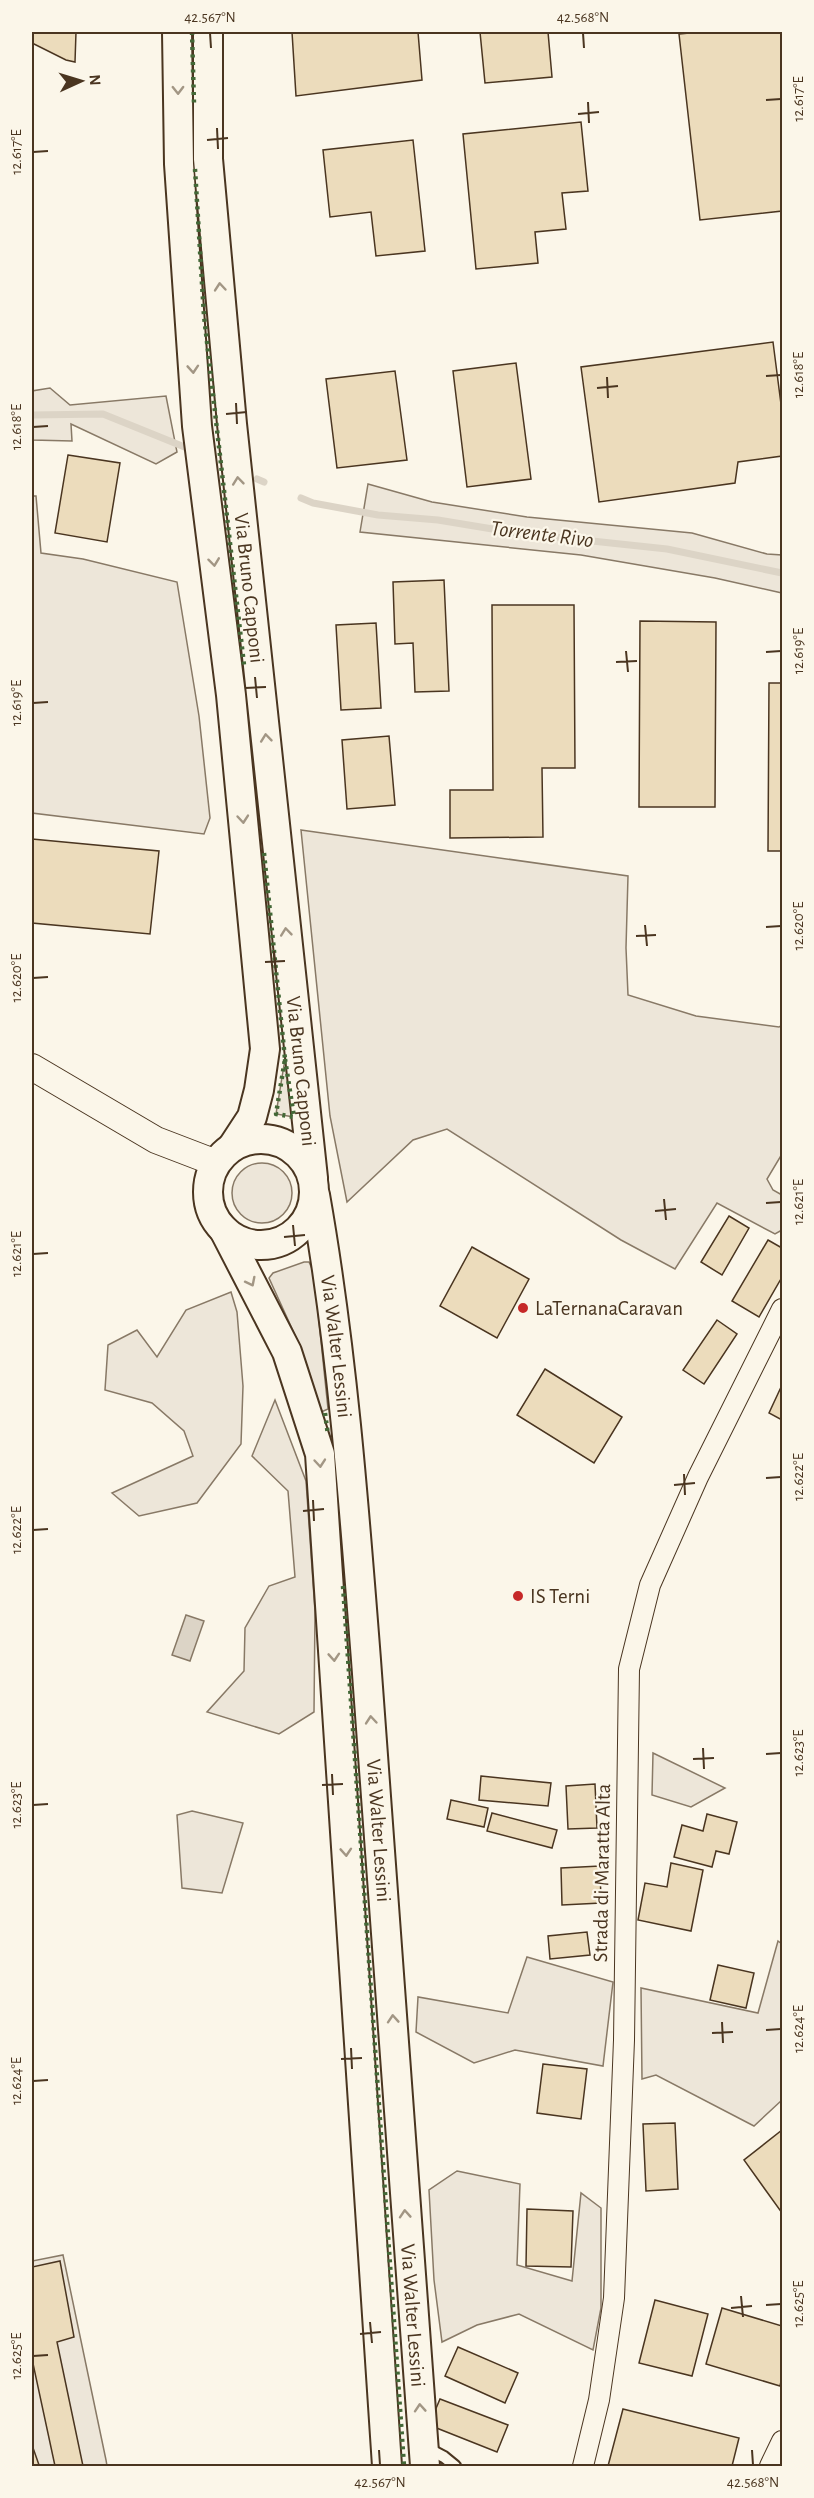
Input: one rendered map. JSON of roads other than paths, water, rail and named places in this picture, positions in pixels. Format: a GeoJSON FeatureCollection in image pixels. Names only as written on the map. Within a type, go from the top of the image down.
{"type":"FeatureCollection","features":[{"type":"Feature","properties":{"kind":"main road","name":"Via Bruno Capponi"},"geometry":{"type":"LineString","coordinates":[[177,32],[179,164],[196,426],[231,694],[266,1049],[252,1117],[224,1155]]}},
{"type":"Feature","properties":{"kind":"main road","name":"Via Bruno Capponi"},"geometry":{"type":"LineString","coordinates":[[208,32],[208,159],[232,424],[314,1186]]}},
{"type":"Feature","properties":{"kind":"main road"},"geometry":{"type":"LineString","coordinates":[[265,1138],[281,1142],[301,1156],[314,1186],[311,1212],[302,1227],[289,1238],[273,1244],[247,1243],[224,1230],[213,1216],[208,1198],[209,1180],[224,1155],[248,1140],[265,1138]]}},
{"type":"Feature","properties":{"kind":"main road","name":"Via Walter Lessini"},"geometry":{"type":"LineString","coordinates":[[314,1186],[324,1246],[352,1491],[379,1815],[424,2456]]}},
{"type":"Feature","properties":{"kind":"main road","name":"Via Walter Lessini"},"geometry":{"type":"LineString","coordinates":[[224,1230],[287,1352],[320,1454],[387,2466]]}},
{"type":"Feature","properties":{"kind":"street"},"geometry":{"type":"LineString","coordinates":[[32,1067],[156,1140],[224,1155]]}},
{"type":"Feature","properties":{"kind":"street","name":"Strada di Maratta Alta"},"geometry":{"type":"LineString","coordinates":[[583,2466],[599,2400],[614,2298],[624,2040],[629,1669],[650,1585],[698,1477],[783,1309]]}},
{"type":"Feature","properties":{"kind":"street"},"geometry":{"type":"LineString","coordinates":[[771,2466],[783,2441]]}},
{"type":"Feature","properties":{"kind":"lane"},"geometry":{"type":"LineString","coordinates":[[424,2456],[444,2457],[455,2466]]}},
{"type":"Feature","properties":{"kind":"waterway","name":"Torrente Rivo"},"geometry":{"type":"LineString","coordinates":[[32,415],[103,414],[187,448]]}},
{"type":"Feature","properties":{"kind":"waterway","name":"Torrente Rivo"},"geometry":{"type":"LineString","coordinates":[[257,479],[264,482]]}},
{"type":"Feature","properties":{"kind":"waterway","name":"Torrente Rivo"},"geometry":{"type":"LineString","coordinates":[[301,498],[313,503],[378,515],[438,520],[517,533],[667,549],[782,573]]}},
{"type":"Feature","properties":{"kind":"place","name":"LaTernanaCaravan"},"geometry":{"type":"Point","coordinates":[523,1308]}},
{"type":"Feature","properties":{"kind":"place","name":"IS Terni"},"geometry":{"type":"Point","coordinates":[518,1596]}}]}
